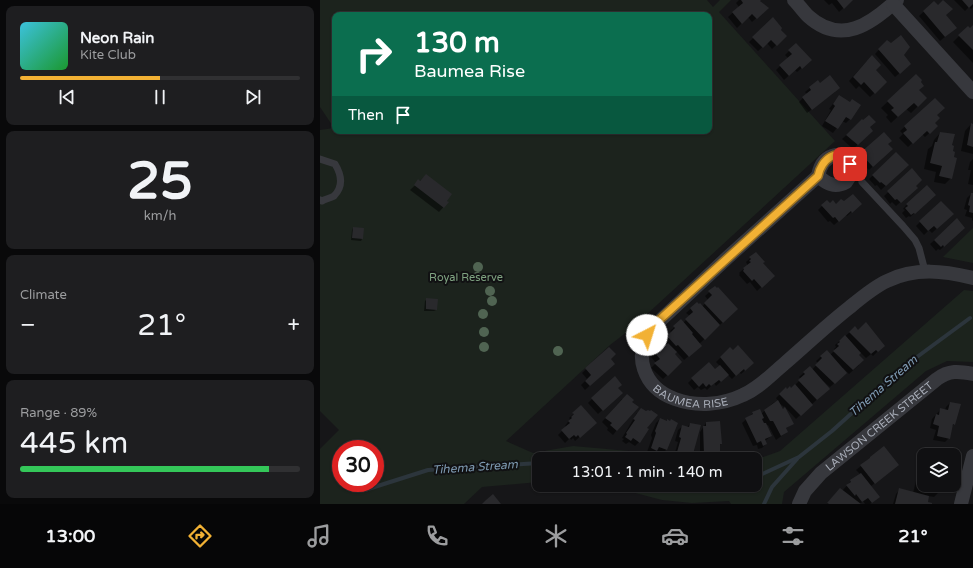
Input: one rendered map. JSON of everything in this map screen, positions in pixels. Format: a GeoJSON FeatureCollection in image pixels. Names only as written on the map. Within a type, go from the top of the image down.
{"type":"FeatureCollection","features":[{"type":"Feature","properties":{"kind":"street"},"geometry":{"type":"LineString","coordinates":[[794,0],[808,16],[817,22],[828,28],[847,30],[865,25],[895,2],[973,92]]}},
{"type":"Feature","properties":{"kind":"street","name":"BAUMEA RISE"},"geometry":{"type":"LineString","coordinates":[[818,176],[727,258],[652,329],[644,341],[642,350],[644,370],[651,382],[661,392],[681,401],[704,404],[727,401],[742,396],[758,387],[840,315],[879,285],[897,277],[924,271],[948,273],[973,278]]}},
{"type":"Feature","properties":{"kind":"street","name":"LAWSON CREEK STREET"},"geometry":{"type":"LineString","coordinates":[[798,504],[805,491],[821,473],[937,379],[949,372],[973,374]]}},
{"type":"Feature","properties":{"kind":"street"},"geometry":{"type":"LineString","coordinates":[[961,504],[973,456]]}},
{"type":"Feature","properties":{"kind":"lane"},"geometry":{"type":"LineString","coordinates":[[320,159],[335,164],[340,173],[341,184],[334,196],[322,201],[320,200]]}},
{"type":"Feature","properties":{"kind":"lane"},"geometry":{"type":"LineString","coordinates":[[862,182],[914,240],[919,248],[924,271]]}},
{"type":"Feature","properties":{"kind":"green space","name":"Royal Reserve"},"geometry":{"type":"Polygon","coordinates":[[[320,0],[707,0],[713,7],[720,0],[731,0],[719,12],[835,141],[632,328],[610,345],[506,441],[532,453],[532,483],[482,487],[464,504],[320,504],[320,449],[339,430],[320,411],[320,130],[332,128],[332,134],[712,134],[712,12],[332,12],[332,125],[320,107],[320,0]]]}},
{"type":"Feature","properties":{"kind":"green space"},"geometry":{"type":"Polygon","coordinates":[[[973,228],[973,263],[943,257],[973,228]]]}},
{"type":"Feature","properties":{"kind":"green space"},"geometry":{"type":"Polygon","coordinates":[[[964,290],[973,291],[973,362],[947,361],[926,371],[784,492],[782,504],[731,504],[729,501],[692,503],[662,500],[632,492],[762,492],[762,457],[780,451],[964,290]]]}},
{"type":"Feature","properties":{"kind":"green space","name":"Royal Reserve"},"geometry":{"type":"Polygon","coordinates":[[[573,446],[640,452],[539,452],[573,446]]]}},
{"type":"Feature","properties":{"kind":"building"},"geometry":{"type":"Polygon","coordinates":[[[741,0],[761,0],[760,1],[769,8],[757,19],[752,14],[742,24],[732,12],[743,3],[741,0]]]}},
{"type":"Feature","properties":{"kind":"building"},"geometry":{"type":"Polygon","coordinates":[[[837,0],[853,0],[844,9],[837,0]]]}},
{"type":"Feature","properties":{"kind":"building"},"geometry":{"type":"Polygon","coordinates":[[[943,0],[953,9],[946,15],[957,28],[945,37],[923,11],[934,1],[938,5],[943,0]]]}},
{"type":"Feature","properties":{"kind":"building"},"geometry":{"type":"Polygon","coordinates":[[[962,0],[973,0],[973,4],[969,8],[962,0]]]}},
{"type":"Feature","properties":{"kind":"building"},"geometry":{"type":"Polygon","coordinates":[[[773,17],[782,28],[781,30],[787,36],[777,46],[771,40],[763,48],[752,37],[773,17]]]}},
{"type":"Feature","properties":{"kind":"building"},"geometry":{"type":"Polygon","coordinates":[[[973,25],[973,50],[958,35],[968,26],[970,28],[973,25]]]}},
{"type":"Feature","properties":{"kind":"building"},"geometry":{"type":"Polygon","coordinates":[[[901,35],[910,47],[904,55],[911,64],[900,74],[878,49],[887,40],[891,43],[901,35]]]}},
{"type":"Feature","properties":{"kind":"building"},"geometry":{"type":"Polygon","coordinates":[[[796,43],[812,60],[802,69],[800,66],[789,76],[779,65],[792,54],[788,50],[796,43]]]}},
{"type":"Feature","properties":{"kind":"building"},"geometry":{"type":"Polygon","coordinates":[[[872,55],[881,65],[876,70],[887,82],[875,94],[864,82],[861,85],[853,77],[872,55]]]}},
{"type":"Feature","properties":{"kind":"building"},"geometry":{"type":"Polygon","coordinates":[[[916,74],[922,80],[921,82],[924,86],[919,90],[927,98],[918,107],[914,103],[898,117],[891,110],[894,108],[887,101],[916,74]]]}},
{"type":"Feature","properties":{"kind":"building"},"geometry":{"type":"Polygon","coordinates":[[[830,75],[840,88],[812,110],[802,97],[811,90],[809,87],[818,80],[820,83],[830,75]]]}},
{"type":"Feature","properties":{"kind":"building"},"geometry":{"type":"Polygon","coordinates":[[[839,95],[850,102],[852,99],[861,105],[851,120],[846,117],[838,129],[825,121],[835,106],[833,104],[839,95]]]}},
{"type":"Feature","properties":{"kind":"building"},"geometry":{"type":"Polygon","coordinates":[[[935,98],[945,108],[937,115],[940,118],[935,123],[938,126],[930,134],[927,131],[913,144],[903,133],[907,130],[904,126],[935,98]]]}},
{"type":"Feature","properties":{"kind":"building"},"geometry":{"type":"Polygon","coordinates":[[[869,115],[876,122],[870,127],[873,131],[858,145],[846,135],[862,119],[863,120],[869,115]]]}},
{"type":"Feature","properties":{"kind":"building"},"geometry":{"type":"Polygon","coordinates":[[[971,123],[973,124],[973,147],[967,145],[971,123]]]}},
{"type":"Feature","properties":{"kind":"building"},"geometry":{"type":"Polygon","coordinates":[[[884,132],[892,141],[888,144],[893,149],[873,167],[860,153],[884,132]]]}},
{"type":"Feature","properties":{"kind":"building"},"geometry":{"type":"Polygon","coordinates":[[[940,132],[955,134],[952,145],[954,146],[953,151],[955,152],[954,157],[957,158],[952,179],[939,176],[942,166],[930,163],[935,142],[937,142],[940,132]]]}},
{"type":"Feature","properties":{"kind":"building"},"geometry":{"type":"Polygon","coordinates":[[[896,152],[909,165],[886,186],[881,182],[880,183],[872,175],[896,152]]]}},
{"type":"Feature","properties":{"kind":"building"},"geometry":{"type":"Polygon","coordinates":[[[912,168],[922,180],[916,186],[918,188],[901,203],[897,199],[895,200],[887,191],[912,168]]]}},
{"type":"Feature","properties":{"kind":"building"},"geometry":{"type":"Polygon","coordinates":[[[426,174],[452,194],[447,201],[449,202],[444,208],[414,185],[418,179],[420,181],[426,174]]]}},
{"type":"Feature","properties":{"kind":"building"},"geometry":{"type":"Polygon","coordinates":[[[927,185],[936,195],[915,214],[914,213],[911,215],[905,208],[908,206],[906,204],[927,185]]]}},
{"type":"Feature","properties":{"kind":"building"},"geometry":{"type":"Polygon","coordinates":[[[971,193],[973,193],[973,213],[969,212],[970,206],[968,205],[971,193]]]}},
{"type":"Feature","properties":{"kind":"building"},"geometry":{"type":"Polygon","coordinates":[[[853,194],[862,204],[852,213],[851,211],[839,222],[835,217],[833,218],[821,205],[827,200],[830,203],[833,200],[836,204],[841,199],[844,201],[853,194]]]}},
{"type":"Feature","properties":{"kind":"building"},"geometry":{"type":"Polygon","coordinates":[[[941,201],[954,214],[937,229],[934,226],[928,231],[919,221],[941,201]]]}},
{"type":"Feature","properties":{"kind":"building"},"geometry":{"type":"Polygon","coordinates":[[[957,218],[965,228],[944,247],[943,245],[941,247],[934,240],[957,218]]]}},
{"type":"Feature","properties":{"kind":"building"},"geometry":{"type":"Polygon","coordinates":[[[353,227],[364,228],[363,239],[352,238],[353,227]]]}},
{"type":"Feature","properties":{"kind":"building"},"geometry":{"type":"Polygon","coordinates":[[[756,252],[765,262],[763,263],[775,276],[762,288],[754,279],[752,281],[743,271],[743,268],[751,262],[749,261],[751,259],[749,257],[756,252]]]}},
{"type":"Feature","properties":{"kind":"building"},"geometry":{"type":"Polygon","coordinates":[[[715,286],[717,288],[718,287],[738,309],[723,323],[704,303],[712,295],[708,291],[715,286]]]}},
{"type":"Feature","properties":{"kind":"building"},"geometry":{"type":"Polygon","coordinates":[[[426,298],[438,299],[437,310],[426,309],[426,298]]]}},
{"type":"Feature","properties":{"kind":"building"},"geometry":{"type":"Polygon","coordinates":[[[697,302],[699,304],[700,303],[720,325],[705,340],[685,319],[693,312],[690,308],[697,302]]]}},
{"type":"Feature","properties":{"kind":"building"},"geometry":{"type":"Polygon","coordinates":[[[681,319],[702,346],[689,357],[667,336],[675,328],[673,326],[681,319]]]}},
{"type":"Feature","properties":{"kind":"building"},"geometry":{"type":"Polygon","coordinates":[[[866,322],[885,346],[878,352],[876,350],[871,354],[849,332],[855,326],[858,330],[866,322]]]}},
{"type":"Feature","properties":{"kind":"building"},"geometry":{"type":"Polygon","coordinates":[[[845,335],[861,353],[859,355],[864,360],[853,370],[833,351],[839,346],[837,344],[845,335]]]}},
{"type":"Feature","properties":{"kind":"building"},"geometry":{"type":"Polygon","coordinates":[[[668,343],[677,352],[675,354],[682,362],[668,376],[654,363],[660,359],[654,352],[662,345],[664,347],[668,343]]]}},
{"type":"Feature","properties":{"kind":"building"},"geometry":{"type":"Polygon","coordinates":[[[738,345],[754,363],[745,371],[744,369],[736,376],[720,357],[730,347],[733,350],[738,345]]]}},
{"type":"Feature","properties":{"kind":"building"},"geometry":{"type":"Polygon","coordinates":[[[609,347],[616,354],[611,359],[615,364],[590,386],[585,381],[591,375],[585,368],[609,347]]]}},
{"type":"Feature","properties":{"kind":"building"},"geometry":{"type":"Polygon","coordinates":[[[827,350],[847,373],[835,384],[815,365],[822,358],[820,356],[827,350]]]}},
{"type":"Feature","properties":{"kind":"building"},"geometry":{"type":"Polygon","coordinates":[[[709,362],[715,369],[720,365],[729,375],[721,382],[719,380],[711,386],[709,384],[706,387],[703,383],[699,387],[691,378],[709,362]]]}},
{"type":"Feature","properties":{"kind":"building"},"geometry":{"type":"Polygon","coordinates":[[[810,366],[830,389],[817,400],[798,380],[805,374],[803,372],[810,366]]]}},
{"type":"Feature","properties":{"kind":"building"},"geometry":{"type":"Polygon","coordinates":[[[615,376],[622,385],[618,388],[623,393],[603,411],[591,398],[615,376]]]}},
{"type":"Feature","properties":{"kind":"building"},"geometry":{"type":"Polygon","coordinates":[[[795,384],[813,405],[801,416],[779,394],[786,387],[787,389],[790,386],[791,388],[795,384]]]}},
{"type":"Feature","properties":{"kind":"building"},"geometry":{"type":"Polygon","coordinates":[[[627,394],[634,400],[632,402],[639,407],[617,431],[610,425],[612,423],[605,418],[627,394]]]}},
{"type":"Feature","properties":{"kind":"building"},"geometry":{"type":"Polygon","coordinates":[[[778,400],[783,409],[785,407],[794,424],[786,428],[788,432],[781,436],[773,421],[770,421],[764,410],[778,400]]]}},
{"type":"Feature","properties":{"kind":"building"},"geometry":{"type":"Polygon","coordinates":[[[950,402],[961,404],[955,425],[953,424],[950,439],[937,436],[939,426],[933,424],[936,414],[939,415],[940,408],[948,410],[950,402]]]}},
{"type":"Feature","properties":{"kind":"building"},"geometry":{"type":"Polygon","coordinates":[[[581,405],[597,423],[580,438],[578,435],[576,437],[574,435],[569,439],[561,430],[570,423],[568,421],[574,414],[572,413],[581,405]]]}},
{"type":"Feature","properties":{"kind":"building"},"geometry":{"type":"Polygon","coordinates":[[[641,408],[646,411],[651,410],[658,415],[647,428],[649,429],[640,443],[633,438],[631,441],[625,437],[635,420],[633,419],[641,408]]]}},
{"type":"Feature","properties":{"kind":"building"},"geometry":{"type":"Polygon","coordinates":[[[760,409],[764,418],[762,419],[764,423],[766,423],[772,436],[765,439],[767,444],[763,446],[761,441],[757,443],[745,418],[753,414],[752,412],[760,409]]]}},
{"type":"Feature","properties":{"kind":"building"},"geometry":{"type":"Polygon","coordinates":[[[660,418],[667,421],[667,419],[670,421],[671,419],[678,423],[667,450],[659,447],[657,451],[651,448],[660,418]]]}},
{"type":"Feature","properties":{"kind":"building"},"geometry":{"type":"Polygon","coordinates":[[[720,421],[722,444],[720,444],[720,452],[704,452],[703,426],[706,426],[706,422],[720,421]]]}},
{"type":"Feature","properties":{"kind":"building"},"geometry":{"type":"Polygon","coordinates":[[[690,423],[701,425],[694,452],[677,452],[681,438],[679,437],[682,425],[689,427],[690,423]]]}},
{"type":"Feature","properties":{"kind":"building"},"geometry":{"type":"Polygon","coordinates":[[[884,446],[899,465],[875,484],[860,465],[884,446]]]}},
{"type":"Feature","properties":{"kind":"building"},"geometry":{"type":"Polygon","coordinates":[[[861,473],[880,497],[872,503],[868,498],[862,502],[846,485],[851,482],[850,480],[861,473]]]}},
{"type":"Feature","properties":{"kind":"building"},"geometry":{"type":"Polygon","coordinates":[[[840,488],[861,504],[827,503],[840,488]]]}},
{"type":"Feature","properties":{"kind":"building"},"geometry":{"type":"Polygon","coordinates":[[[899,488],[929,496],[928,502],[932,504],[895,504],[899,488]]]}},
{"type":"Feature","properties":{"kind":"building"},"geometry":{"type":"Polygon","coordinates":[[[493,494],[501,504],[482,504],[486,500],[493,494]]]}},
{"type":"Feature","properties":{"kind":"waterway","name":"Tihema Stream"},"geometry":{"type":"LineString","coordinates":[[762,474],[799,457],[832,431],[902,368],[970,318]]}},
{"type":"Feature","properties":{"kind":"waterway","name":"Tihema Stream"},"geometry":{"type":"LineString","coordinates":[[764,504],[772,487],[797,459]]}},
{"type":"Feature","properties":{"kind":"waterway","name":"Tihema Stream"},"geometry":{"type":"LineString","coordinates":[[384,484],[428,470],[532,463]]}},
{"type":"Feature","properties":{"kind":"route"},"geometry":{"type":"LineString","coordinates":[[647,335],[656,323],[818,176],[819,170],[824,161],[836,155],[844,158],[850,164]]}}]}
